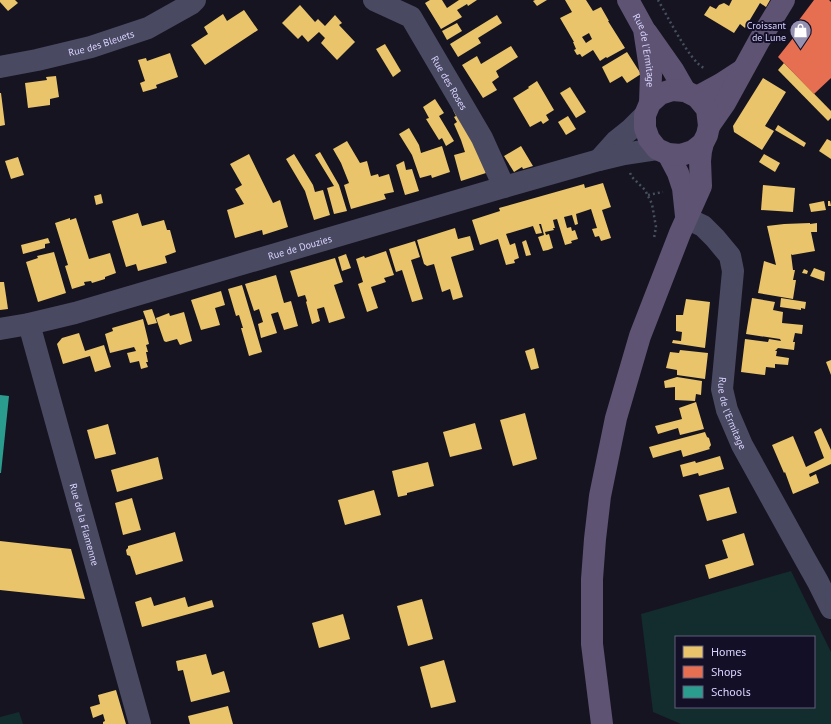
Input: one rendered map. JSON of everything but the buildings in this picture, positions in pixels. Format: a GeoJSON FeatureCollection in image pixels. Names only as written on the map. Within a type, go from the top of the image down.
{"type":"FeatureCollection","features":[{"type":"Feature","properties":{"kind":"main road","name":"Rue de l'Ermitage"},"geometry":{"type":"LineString","coordinates":[[628,0],[644,29],[651,75],[648,109]]}},
{"type":"Feature","properties":{"kind":"main road"},"geometry":{"type":"LineString","coordinates":[[662,151],[681,155],[693,151],[706,134],[725,103],[759,41],[784,0]]}},
{"type":"Feature","properties":{"kind":"main road"},"geometry":{"type":"LineString","coordinates":[[602,724],[592,644],[592,579],[600,496],[616,418],[640,336],[674,246],[701,186],[700,161],[706,134],[707,110],[691,94],[644,29]]}},
{"type":"Feature","properties":{"kind":"main road"},"geometry":{"type":"LineString","coordinates":[[686,218],[684,188],[678,173],[662,151],[649,139],[645,128],[648,109],[660,94],[672,90],[691,94],[721,84],[744,69]]}},
{"type":"Feature","properties":{"kind":"street","name":"Rue des Bleuets"},"geometry":{"type":"LineString","coordinates":[[0,67],[91,48],[148,28],[191,4],[195,0]]}},
{"type":"Feature","properties":{"kind":"street","name":"Rue des Roses"},"geometry":{"type":"LineString","coordinates":[[377,1],[411,17],[482,138],[504,187]]}},
{"type":"Feature","properties":{"kind":"street"},"geometry":{"type":"LineString","coordinates":[[599,160],[616,141],[631,129],[648,109]]}},
{"type":"Feature","properties":{"kind":"street","name":"Rue de Douzies"},"geometry":{"type":"LineString","coordinates":[[0,329],[75,313],[599,160],[624,154],[662,151]]}},
{"type":"Feature","properties":{"kind":"street","name":"Rue de l'Ermitage"},"geometry":{"type":"LineString","coordinates":[[686,218],[703,226],[730,256],[733,271],[722,389],[727,410],[742,445],[804,559],[825,579],[831,608]]}},
{"type":"Feature","properties":{"kind":"street","name":"Rue de la Flamenne"},"geometry":{"type":"LineString","coordinates":[[29,324],[140,724]]}},
{"type":"Feature","properties":{"kind":"path"},"geometry":{"type":"LineString","coordinates":[[658,0],[684,45],[700,66],[705,69]]}},
{"type":"Feature","properties":{"kind":"path"},"geometry":{"type":"LineString","coordinates":[[624,154],[632,177],[646,190],[652,204],[656,227],[653,243]]}},
{"type":"Feature","properties":{"kind":"path"},"geometry":{"type":"LineString","coordinates":[[648,195],[663,192]]}},
{"type":"Feature","properties":{"kind":"green space"},"geometry":{"type":"Polygon","coordinates":[[[791,571],[831,652],[831,724],[681,724],[653,712],[641,614],[791,571]]]}},
{"type":"Feature","properties":{"kind":"green space"},"geometry":{"type":"Polygon","coordinates":[[[19,712],[23,724],[0,724],[0,717],[19,712]]]}},
{"type":"Feature","properties":{"kind":"place","name":"Croissant de Lune"},"geometry":{"type":"Point","coordinates":[801,50]}}]}
